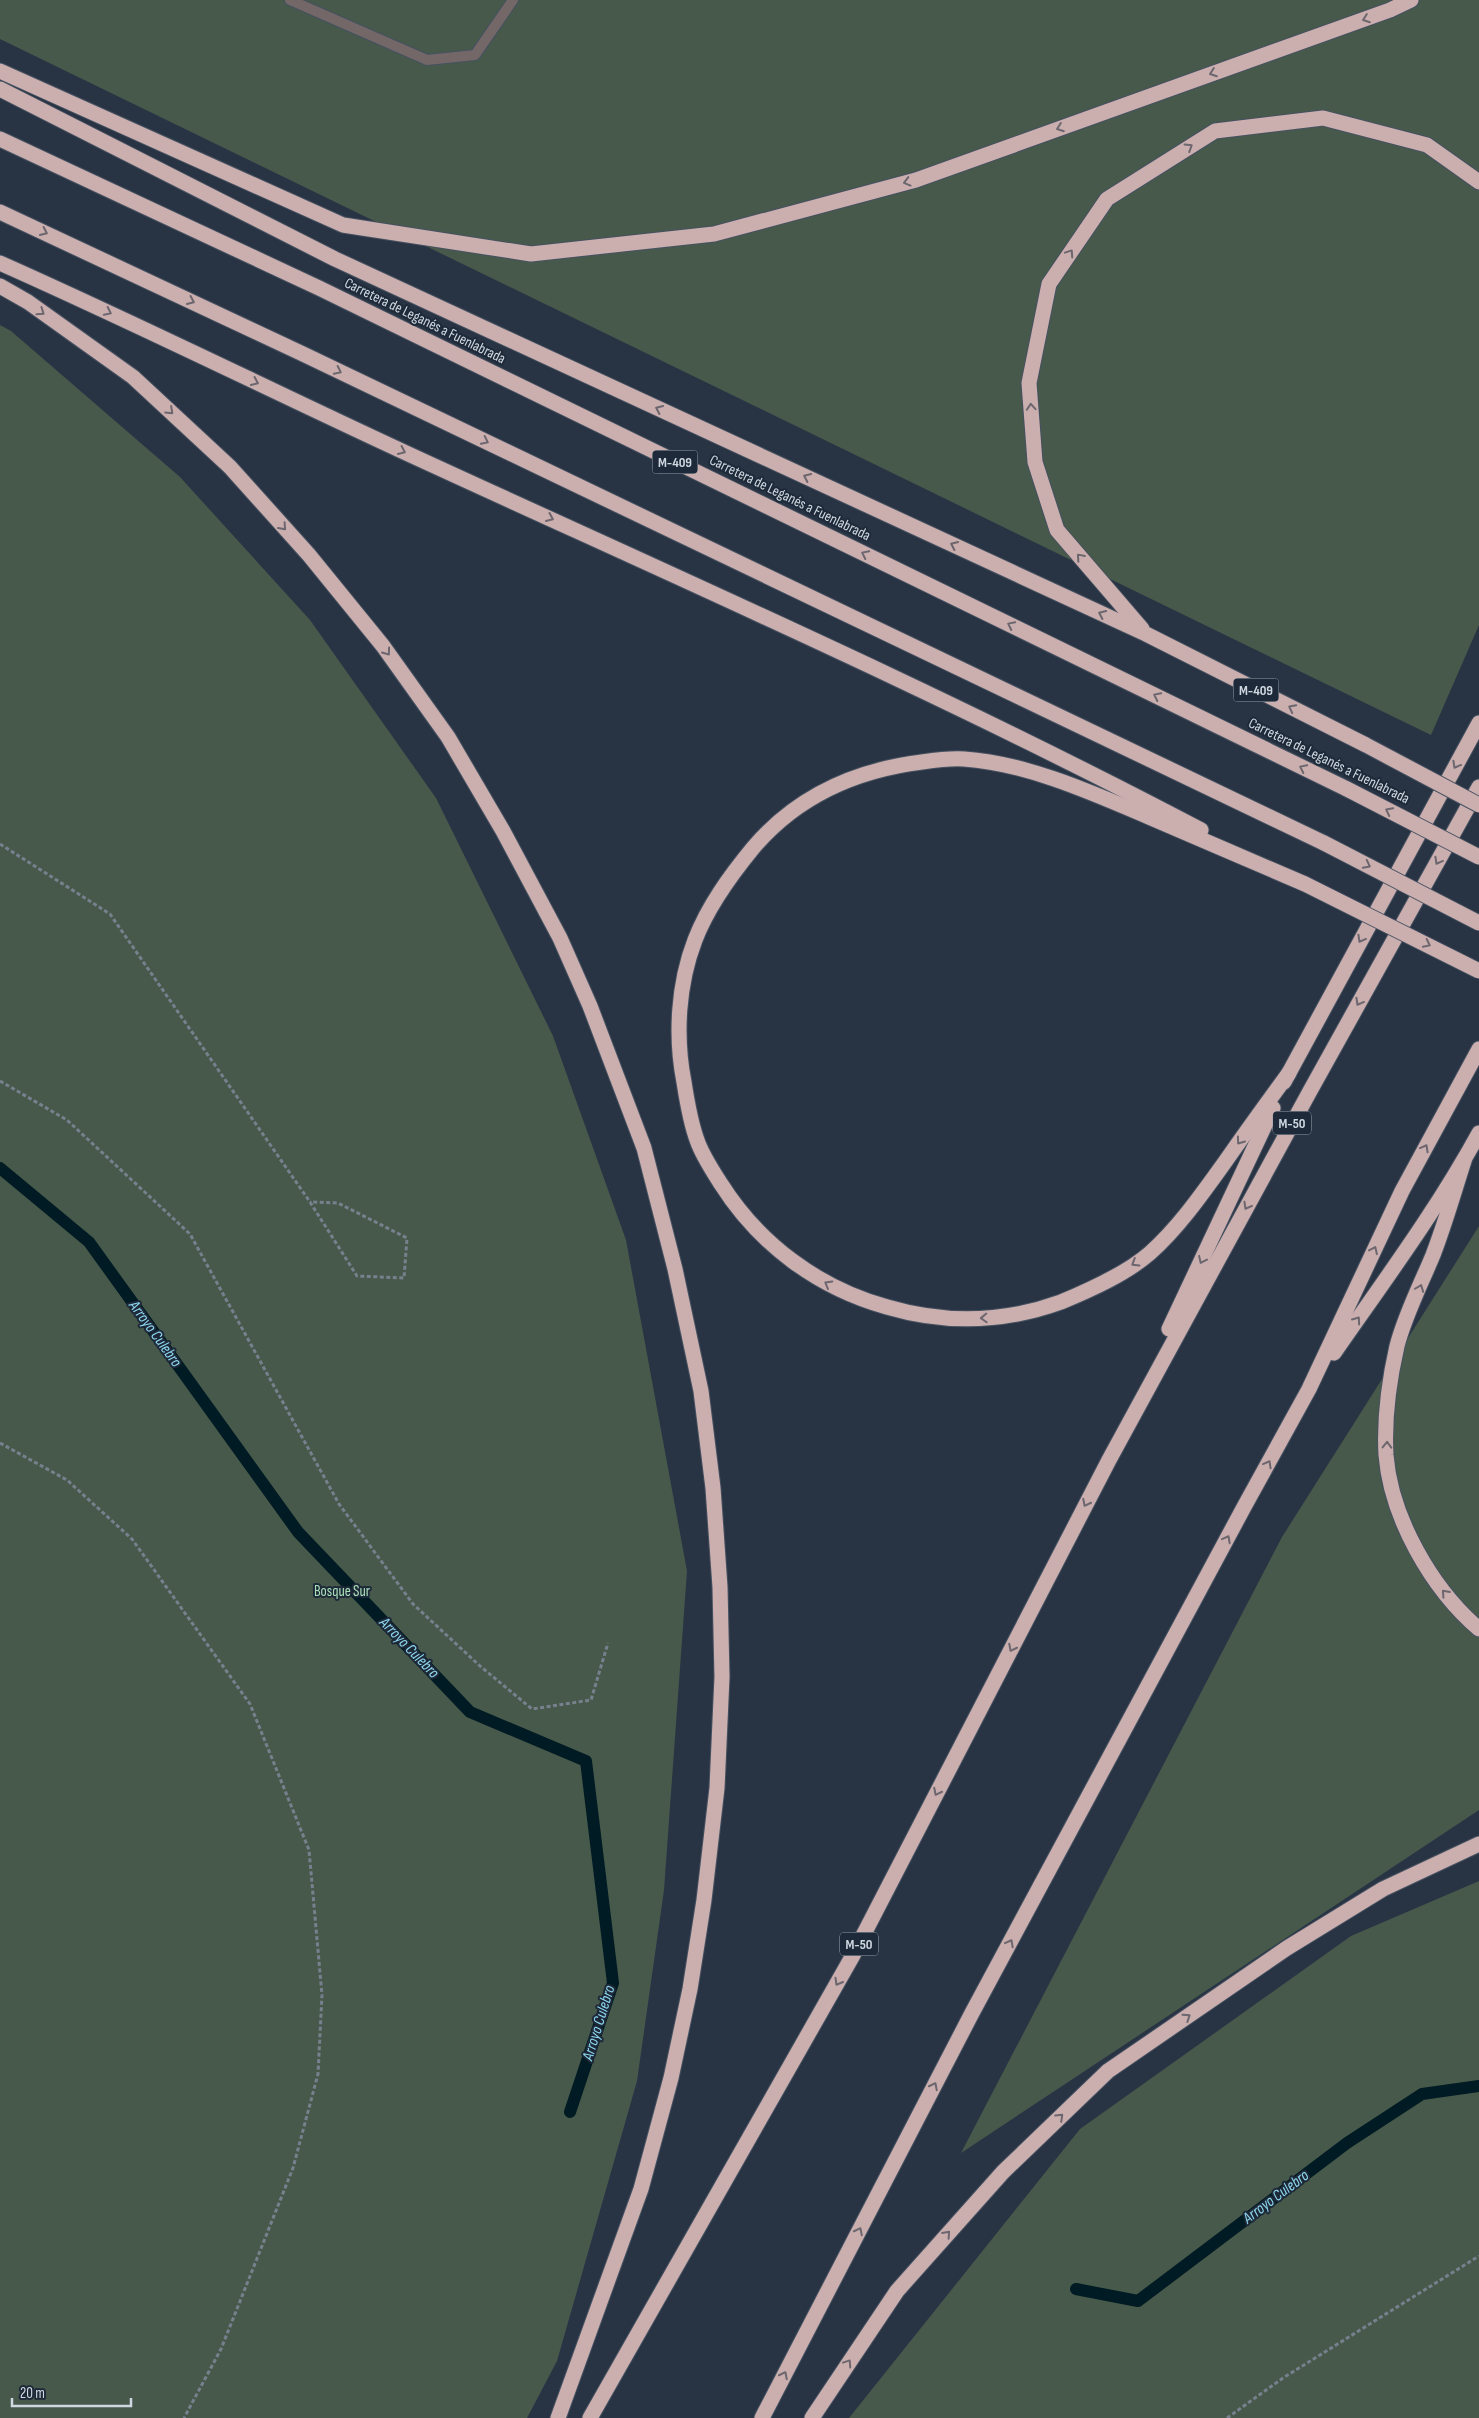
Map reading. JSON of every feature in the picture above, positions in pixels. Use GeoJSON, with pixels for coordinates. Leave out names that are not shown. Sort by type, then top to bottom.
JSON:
{"type":"FeatureCollection","features":[{"type":"Feature","properties":{"kind":"highway"},"geometry":{"type":"LineString","coordinates":[[0,71],[343,225],[531,254],[714,234],[916,180],[1381,13],[1411,0]]}},
{"type":"Feature","properties":{"kind":"highway","name":"M-409"},"geometry":{"type":"LineString","coordinates":[[0,88],[335,259],[1146,634],[1479,805]]}},
{"type":"Feature","properties":{"kind":"highway"},"geometry":{"type":"LineString","coordinates":[[1146,634],[1056,530],[1035,462],[1029,383],[1048,284],[1107,199],[1215,131],[1323,118],[1427,145],[1479,182]]}},
{"type":"Feature","properties":{"kind":"highway","name":"Carretera de Leganés a Fuenlabrada"},"geometry":{"type":"LineString","coordinates":[[0,139],[319,288],[1347,789],[1479,857]]}},
{"type":"Feature","properties":{"kind":"highway"},"geometry":{"type":"LineString","coordinates":[[0,212],[303,354],[1324,843],[1479,923]]}},
{"type":"Feature","properties":{"kind":"highway"},"geometry":{"type":"LineString","coordinates":[[0,263],[679,576],[934,697],[1120,787],[1305,884],[1479,971]]}},
{"type":"Feature","properties":{"kind":"highway"},"geometry":{"type":"LineString","coordinates":[[0,286],[28,302],[133,377],[223,461],[309,555],[383,646],[448,737],[503,831],[551,922],[590,1006],[644,1148],[675,1269],[700,1391],[713,1488],[720,1587],[722,1677],[717,1788],[690,1989],[671,2078],[641,2189],[558,2418]]}},
{"type":"Feature","properties":{"kind":"highway"},"geometry":{"type":"LineString","coordinates":[[1109,1460],[1289,1073],[1479,723]]}},
{"type":"Feature","properties":{"kind":"highway"},"geometry":{"type":"LineString","coordinates":[[1289,1073],[1203,1193],[1175,1228],[1147,1256],[1096,1286],[1038,1310],[997,1318],[954,1319],[919,1316],[846,1294],[813,1275],[782,1254],[732,1202],[697,1142],[680,1063],[678,1019],[694,943],[712,903],[735,870],[761,839],[781,820],[816,795],[885,767],[936,760],[964,759],[1020,769],[1084,789],[1305,884]]}},
{"type":"Feature","properties":{"kind":"highway","name":"M-50"},"geometry":{"type":"LineString","coordinates":[[590,2418],[852,1958],[1109,1460],[1315,1082],[1479,787]]}},
{"type":"Feature","properties":{"kind":"highway"},"geometry":{"type":"LineString","coordinates":[[762,2418],[972,2013],[1244,1507],[1310,1389],[1402,1191],[1479,1049]]}},
{"type":"Feature","properties":{"kind":"highway"},"geometry":{"type":"LineString","coordinates":[[1310,1389],[1464,1161],[1479,1133]]}},
{"type":"Feature","properties":{"kind":"highway"},"geometry":{"type":"LineString","coordinates":[[1464,1161],[1438,1242],[1398,1345],[1387,1404],[1386,1456],[1395,1498],[1424,1563],[1441,1589],[1479,1629]]}},
{"type":"Feature","properties":{"kind":"highway"},"geometry":{"type":"LineString","coordinates":[[812,2418],[896,2290],[1003,2172],[1108,2071],[1287,1948],[1383,1889],[1479,1844]]}},
{"type":"Feature","properties":{"kind":"lane"},"geometry":{"type":"LineString","coordinates":[[290,0],[427,60],[476,55],[513,0]]}},
{"type":"Feature","properties":{"kind":"path"},"geometry":{"type":"LineString","coordinates":[[0,844],[110,914],[310,1202],[358,1276],[404,1278],[407,1238],[338,1202],[310,1202]]}},
{"type":"Feature","properties":{"kind":"path"},"geometry":{"type":"LineString","coordinates":[[0,1081],[67,1120],[190,1234],[339,1504],[413,1604],[480,1666],[532,1709],[591,1700],[608,1643]]}},
{"type":"Feature","properties":{"kind":"path"},"geometry":{"type":"LineString","coordinates":[[0,1443],[67,1480],[132,1538],[250,1704],[309,1850],[322,1995],[318,2074],[293,2168],[222,2350],[184,2418]]}},
{"type":"Feature","properties":{"kind":"path"},"geometry":{"type":"LineString","coordinates":[[1227,2418],[1283,2378],[1479,2256]]}},
{"type":"Feature","properties":{"kind":"green space"},"geometry":{"type":"Polygon","coordinates":[[[0,0],[1479,0],[1479,625],[1431,735],[0,39],[0,0]]]}},
{"type":"Feature","properties":{"kind":"green space","name":"Bosque Sur"},"geometry":{"type":"Polygon","coordinates":[[[0,325],[11,331],[180,477],[310,620],[436,798],[553,1036],[626,1240],[687,1571],[664,1890],[637,2081],[557,2361],[527,2418],[0,2418],[0,325]]]}},
{"type":"Feature","properties":{"kind":"green space"},"geometry":{"type":"Polygon","coordinates":[[[1479,1226],[1479,1810],[961,2153],[1282,1537],[1479,1226]]]}},
{"type":"Feature","properties":{"kind":"green space"},"geometry":{"type":"Polygon","coordinates":[[[1479,1881],[1479,2418],[849,2418],[1080,2129],[1351,1936],[1479,1881]]]}},
{"type":"Feature","properties":{"kind":"waterway","name":"Arroyo Culebro"},"geometry":{"type":"LineString","coordinates":[[0,1168],[89,1242],[298,1532],[470,1712],[586,1761],[613,1983],[570,2112]]}},
{"type":"Feature","properties":{"kind":"waterway","name":"Arroyo Culebro"},"geometry":{"type":"LineString","coordinates":[[1076,2289],[1138,2301],[1347,2143],[1422,2094],[1479,2086]]}}]}
